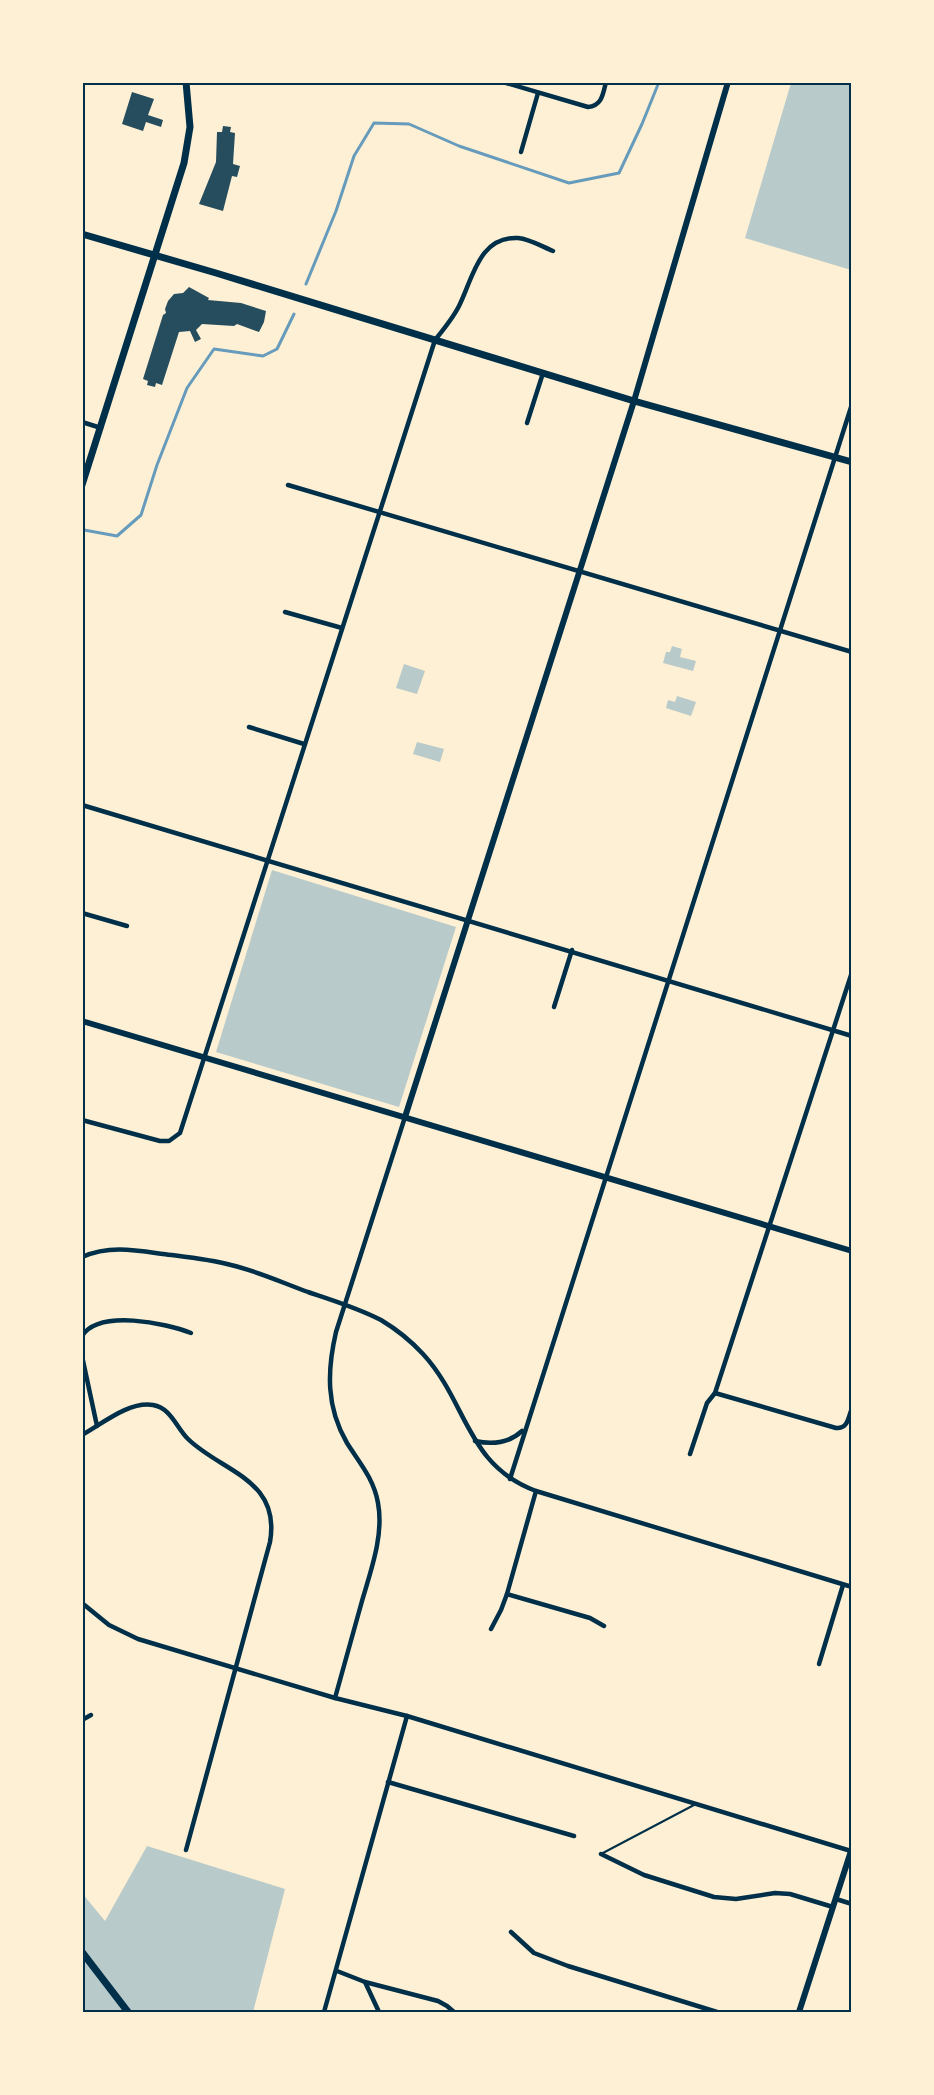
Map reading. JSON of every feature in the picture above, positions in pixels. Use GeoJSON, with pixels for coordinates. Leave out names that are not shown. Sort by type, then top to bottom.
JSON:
{"type":"FeatureCollection","features":[{"type":"Feature","properties":{"kind":"main road"},"geometry":{"type":"LineString","coordinates":[[82,485],[184,163],[190,127],[186,82]]}},
{"type":"Feature","properties":{"kind":"main road"},"geometry":{"type":"LineString","coordinates":[[82,234],[634,402],[852,462]]}},
{"type":"Feature","properties":{"kind":"main road"},"geometry":{"type":"LineString","coordinates":[[82,1952],[128,2013]]}},
{"type":"Feature","properties":{"kind":"street"},"geometry":{"type":"LineString","coordinates":[[503,82],[592,107],[600,101],[606,82]]}},
{"type":"Feature","properties":{"kind":"street"},"geometry":{"type":"LineString","coordinates":[[335,1698],[376,1548],[380,1522],[374,1488],[340,1430],[329,1382],[330,1359],[345,1305],[634,402],[728,82]]}},
{"type":"Feature","properties":{"kind":"street"},"geometry":{"type":"LineString","coordinates":[[521,153],[538,93]]}},
{"type":"Feature","properties":{"kind":"street"},"geometry":{"type":"LineString","coordinates":[[82,1120],[160,1141],[175,1138],[182,1128],[435,340],[458,308],[480,258],[489,247],[507,239],[518,238],[553,251]]}},
{"type":"Feature","properties":{"kind":"street"},"geometry":{"type":"LineString","coordinates":[[527,423],[543,373]]}},
{"type":"Feature","properties":{"kind":"street"},"geometry":{"type":"LineString","coordinates":[[510,1479],[524,1429],[852,404]]}},
{"type":"Feature","properties":{"kind":"street"},"geometry":{"type":"LineString","coordinates":[[82,422],[101,428]]}},
{"type":"Feature","properties":{"kind":"street"},"geometry":{"type":"LineString","coordinates":[[288,484],[852,652]]}},
{"type":"Feature","properties":{"kind":"street"},"geometry":{"type":"LineString","coordinates":[[285,612],[342,628]]}},
{"type":"Feature","properties":{"kind":"street"},"geometry":{"type":"LineString","coordinates":[[249,727],[304,744]]}},
{"type":"Feature","properties":{"kind":"street"},"geometry":{"type":"LineString","coordinates":[[82,805],[572,950],[852,1036]]}},
{"type":"Feature","properties":{"kind":"street"},"geometry":{"type":"LineString","coordinates":[[82,913],[127,926]]}},
{"type":"Feature","properties":{"kind":"street"},"geometry":{"type":"LineString","coordinates":[[554,1007],[572,950]]}},
{"type":"Feature","properties":{"kind":"street"},"geometry":{"type":"LineString","coordinates":[[690,1454],[707,1403],[715,1393],[852,972]]}},
{"type":"Feature","properties":{"kind":"street"},"geometry":{"type":"LineString","coordinates":[[82,1021],[852,1251]]}},
{"type":"Feature","properties":{"kind":"street"},"geometry":{"type":"LineString","coordinates":[[82,1257],[117,1248],[233,1265],[381,1320],[423,1353],[445,1381],[475,1441],[493,1465],[510,1479],[536,1491],[852,1587]]}},
{"type":"Feature","properties":{"kind":"street"},"geometry":{"type":"LineString","coordinates":[[82,1336],[92,1327],[123,1321],[159,1323],[191,1333]]}},
{"type":"Feature","properties":{"kind":"street"},"geometry":{"type":"LineString","coordinates":[[82,1356],[98,1426]]}},
{"type":"Feature","properties":{"kind":"street"},"geometry":{"type":"LineString","coordinates":[[715,1393],[836,1428],[843,1428],[852,1408]]}},
{"type":"Feature","properties":{"kind":"street"},"geometry":{"type":"LineString","coordinates":[[82,1435],[132,1407],[156,1406],[169,1414],[199,1448],[251,1481],[263,1498],[269,1512],[271,1533],[186,1850]]}},
{"type":"Feature","properties":{"kind":"street"},"geometry":{"type":"LineString","coordinates":[[475,1441],[499,1443],[509,1440],[524,1429]]}},
{"type":"Feature","properties":{"kind":"street"},"geometry":{"type":"LineString","coordinates":[[491,1629],[507,1594],[536,1491]]}},
{"type":"Feature","properties":{"kind":"street"},"geometry":{"type":"LineString","coordinates":[[819,1664],[843,1585]]}},
{"type":"Feature","properties":{"kind":"street"},"geometry":{"type":"LineString","coordinates":[[507,1594],[590,1618],[604,1626]]}},
{"type":"Feature","properties":{"kind":"street"},"geometry":{"type":"LineString","coordinates":[[82,1603],[109,1625],[128,1635],[236,1669],[407,1716],[694,1804],[851,1849],[799,2013]]}},
{"type":"Feature","properties":{"kind":"street"},"geometry":{"type":"LineString","coordinates":[[82,1720],[91,1715]]}},
{"type":"Feature","properties":{"kind":"street"},"geometry":{"type":"LineString","coordinates":[[324,2013],[407,1716]]}},
{"type":"Feature","properties":{"kind":"street"},"geometry":{"type":"LineString","coordinates":[[388,1782],[574,1836]]}},
{"type":"Feature","properties":{"kind":"street"},"geometry":{"type":"LineString","coordinates":[[601,1854],[644,1875],[714,1897],[736,1899],[775,1893],[790,1894],[833,1907]]}},
{"type":"Feature","properties":{"kind":"street"},"geometry":{"type":"LineString","coordinates":[[836,1899],[852,1904]]}},
{"type":"Feature","properties":{"kind":"street"},"geometry":{"type":"LineString","coordinates":[[511,1932],[534,1953],[717,2013]]}},
{"type":"Feature","properties":{"kind":"street"},"geometry":{"type":"LineString","coordinates":[[337,1971],[365,1982],[438,2001],[454,2013]]}},
{"type":"Feature","properties":{"kind":"street"},"geometry":{"type":"LineString","coordinates":[[365,1982],[379,2013]]}},
{"type":"Feature","properties":{"kind":"lane"},"geometry":{"type":"LineString","coordinates":[[601,1854],[694,1804]]}},
{"type":"Feature","properties":{"kind":"shaded area"},"geometry":{"type":"Polygon","coordinates":[[[791,83],[851,83],[851,270],[745,238],[791,83]]]}},
{"type":"Feature","properties":{"kind":"shaded area"},"geometry":{"type":"Polygon","coordinates":[[[672,646],[682,649],[680,657],[696,661],[693,671],[663,663],[666,652],[670,652],[672,646]]]}},
{"type":"Feature","properties":{"kind":"shaded area"},"geometry":{"type":"Polygon","coordinates":[[[404,664],[425,671],[417,694],[396,688],[404,664]]]}},
{"type":"Feature","properties":{"kind":"shaded area"},"geometry":{"type":"Polygon","coordinates":[[[677,696],[696,702],[691,716],[666,708],[668,700],[675,702],[677,696]]]}},
{"type":"Feature","properties":{"kind":"shaded area"},"geometry":{"type":"Polygon","coordinates":[[[417,742],[444,749],[440,762],[413,754],[417,742]]]}},
{"type":"Feature","properties":{"kind":"shaded area"},"geometry":{"type":"Polygon","coordinates":[[[272,870],[456,927],[399,1107],[216,1052],[272,870]]]}},
{"type":"Feature","properties":{"kind":"shaded area"},"geometry":{"type":"Polygon","coordinates":[[[147,1846],[285,1889],[253,2012],[83,2012],[82,1893],[105,1921],[147,1846]]]}},
{"type":"Feature","properties":{"kind":"building"},"geometry":{"type":"Polygon","coordinates":[[[132,92],[154,99],[148,115],[163,120],[161,127],[146,122],[143,131],[122,124],[132,92]]]}},
{"type":"Feature","properties":{"kind":"building"},"geometry":{"type":"Polygon","coordinates":[[[223,126],[231,127],[230,132],[235,133],[233,164],[240,166],[237,177],[232,176],[223,211],[199,204],[216,162],[217,132],[222,132],[223,126]]]}},
{"type":"Feature","properties":{"kind":"building"},"geometry":{"type":"Polygon","coordinates":[[[189,287],[209,298],[208,300],[241,303],[266,311],[264,322],[259,332],[237,324],[234,326],[202,324],[196,330],[201,339],[195,342],[190,331],[179,332],[162,385],[156,383],[155,387],[147,385],[148,381],[143,379],[168,301],[174,294],[183,293],[189,287]]]}},
{"type":"Feature","properties":{"kind":"waterway"},"geometry":{"type":"LineString","coordinates":[[306,284],[336,211],[354,156],[374,123],[409,124],[459,146],[569,183],[619,173],[659,82]]}},
{"type":"Feature","properties":{"kind":"waterway"},"geometry":{"type":"LineString","coordinates":[[84,530],[117,536],[141,515],[157,465],[187,388],[214,349],[263,356],[277,349],[294,314]]}}]}
